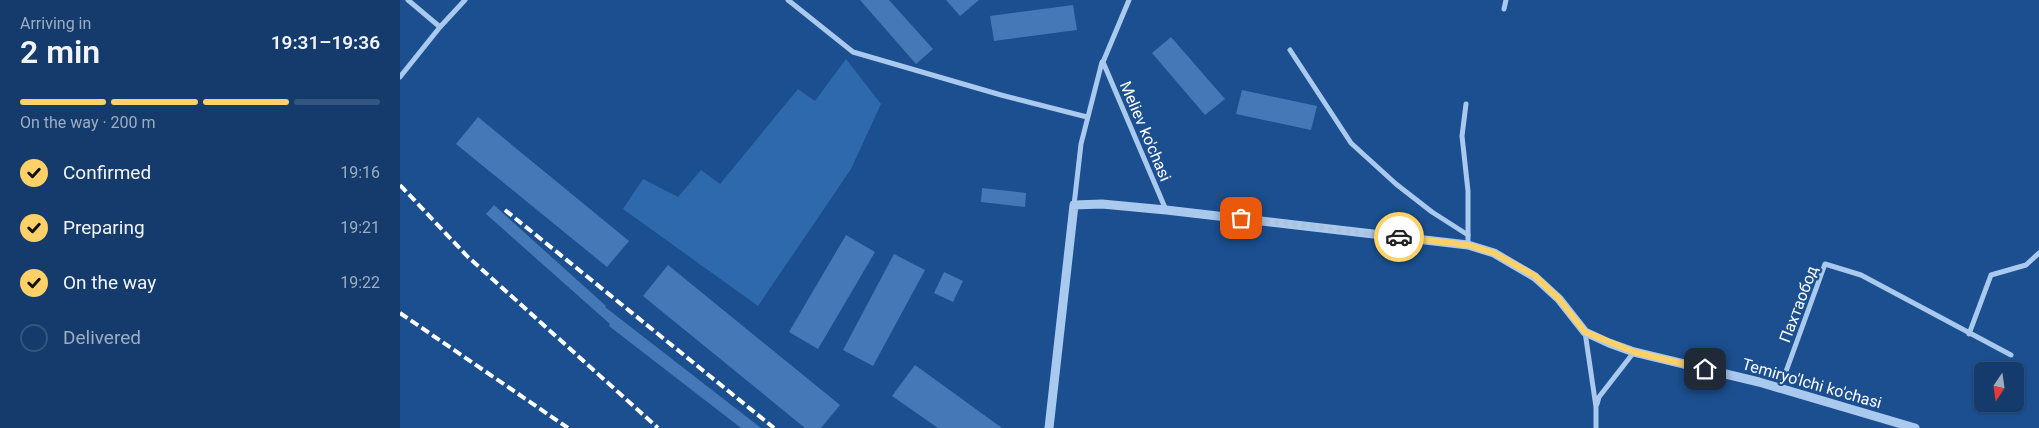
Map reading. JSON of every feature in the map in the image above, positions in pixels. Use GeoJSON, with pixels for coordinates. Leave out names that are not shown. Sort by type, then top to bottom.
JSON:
{"type":"FeatureCollection","features":[{"type":"Feature","properties":{"kind":"street"},"geometry":{"type":"LineString","coordinates":[[408,0],[440,27]]}},
{"type":"Feature","properties":{"kind":"street"},"geometry":{"type":"LineString","coordinates":[[400,77],[440,27],[465,0]]}},
{"type":"Feature","properties":{"kind":"street"},"geometry":{"type":"LineString","coordinates":[[788,0],[853,52],[1000,95],[1086,117]]}},
{"type":"Feature","properties":{"kind":"street","name":"Meliev ko'chasi"},"geometry":{"type":"LineString","coordinates":[[1074,205],[1086,117],[1103,62],[1129,0]]}},
{"type":"Feature","properties":{"kind":"street"},"geometry":{"type":"LineString","coordinates":[[1504,8],[1506,0]]}},
{"type":"Feature","properties":{"kind":"street"},"geometry":{"type":"LineString","coordinates":[[1290,50],[1351,143],[1396,184],[1432,212],[1468,235]]}},
{"type":"Feature","properties":{"kind":"street","name":"Meliev ko'chasi"},"geometry":{"type":"LineString","coordinates":[[1103,62],[1166,210]]}},
{"type":"Feature","properties":{"kind":"street"},"geometry":{"type":"LineString","coordinates":[[1466,104],[1462,136],[1468,191],[1468,245]]}},
{"type":"Feature","properties":{"kind":"street"},"geometry":{"type":"LineString","coordinates":[[1049,428],[1074,205],[1102,204],[1468,245],[1494,253],[1535,276],[1559,299],[1585,332],[1596,407],[1596,428]]}},
{"type":"Feature","properties":{"kind":"street"},"geometry":{"type":"LineString","coordinates":[[1969,334],[1992,275],[2026,265],[2039,252]]}},
{"type":"Feature","properties":{"kind":"street","name":"Пахтаобод"},"geometry":{"type":"LineString","coordinates":[[1780,388],[1825,264],[1861,275],[2012,356]]}},
{"type":"Feature","properties":{"kind":"street","name":"Temiryo'lchi ko'chasi"},"geometry":{"type":"LineString","coordinates":[[1585,332],[1634,352],[1780,388],[1915,428]]}},
{"type":"Feature","properties":{"kind":"street"},"geometry":{"type":"LineString","coordinates":[[1596,407],[1599,397],[1634,352]]}},
{"type":"Feature","properties":{"kind":"shaded area"},"geometry":{"type":"Polygon","coordinates":[[[846,59],[881,104],[851,169],[758,306],[623,209],[643,179],[678,197],[701,170],[720,184],[798,89],[815,101],[846,59]]]}},
{"type":"Feature","properties":{"kind":"building"},"geometry":{"type":"Polygon","coordinates":[[[860,0],[889,0],[933,49],[916,64],[860,0]]]}},
{"type":"Feature","properties":{"kind":"building"},"geometry":{"type":"Polygon","coordinates":[[[946,0],[979,0],[960,16],[946,0]]]}},
{"type":"Feature","properties":{"kind":"building"},"geometry":{"type":"Polygon","coordinates":[[[1073,5],[1077,30],[994,41],[990,16],[1073,5]]]}},
{"type":"Feature","properties":{"kind":"building"},"geometry":{"type":"Polygon","coordinates":[[[1171,37],[1225,99],[1205,115],[1152,53],[1171,37]]]}},
{"type":"Feature","properties":{"kind":"building"},"geometry":{"type":"Polygon","coordinates":[[[1242,90],[1317,106],[1311,130],[1236,114],[1242,90]]]}},
{"type":"Feature","properties":{"kind":"building"},"geometry":{"type":"Polygon","coordinates":[[[478,117],[629,241],[607,267],[456,144],[478,117]]]}},
{"type":"Feature","properties":{"kind":"building"},"geometry":{"type":"Polygon","coordinates":[[[982,188],[1026,193],[1025,207],[981,202],[982,188]]]}},
{"type":"Feature","properties":{"kind":"building"},"geometry":{"type":"Polygon","coordinates":[[[494,205],[605,307],[761,428],[741,428],[609,326],[610,324],[486,214],[494,205]]]}},
{"type":"Feature","properties":{"kind":"building"},"geometry":{"type":"Polygon","coordinates":[[[846,235],[875,252],[818,349],[789,332],[846,235]]]}},
{"type":"Feature","properties":{"kind":"building"},"geometry":{"type":"Polygon","coordinates":[[[894,254],[925,270],[873,366],[843,350],[894,254]]]}},
{"type":"Feature","properties":{"kind":"building"},"geometry":{"type":"Polygon","coordinates":[[[668,265],[840,405],[821,428],[805,428],[643,296],[668,265]]]}},
{"type":"Feature","properties":{"kind":"building"},"geometry":{"type":"Polygon","coordinates":[[[944,272],[963,281],[953,302],[934,293],[944,272]]]}},
{"type":"Feature","properties":{"kind":"building"},"geometry":{"type":"Polygon","coordinates":[[[915,365],[1002,428],[938,428],[892,396],[915,365]]]}},
{"type":"Feature","properties":{"kind":"railway"},"geometry":{"type":"LineString","coordinates":[[400,185],[468,257],[658,428]]}},
{"type":"Feature","properties":{"kind":"railway"},"geometry":{"type":"LineString","coordinates":[[505,210],[774,428]]}},
{"type":"Feature","properties":{"kind":"railway"},"geometry":{"type":"LineString","coordinates":[[400,313],[568,428]]}},
{"type":"Feature","properties":{"kind":"way so far"},"geometry":{"type":"LineString","coordinates":[[1241,218],[1399,237]]}},
{"type":"Feature","properties":{"kind":"route"},"geometry":{"type":"LineString","coordinates":[[1399,237],[1468,245],[1494,253],[1535,276],[1559,299],[1585,332],[1634,352],[1705,369]]}}]}
